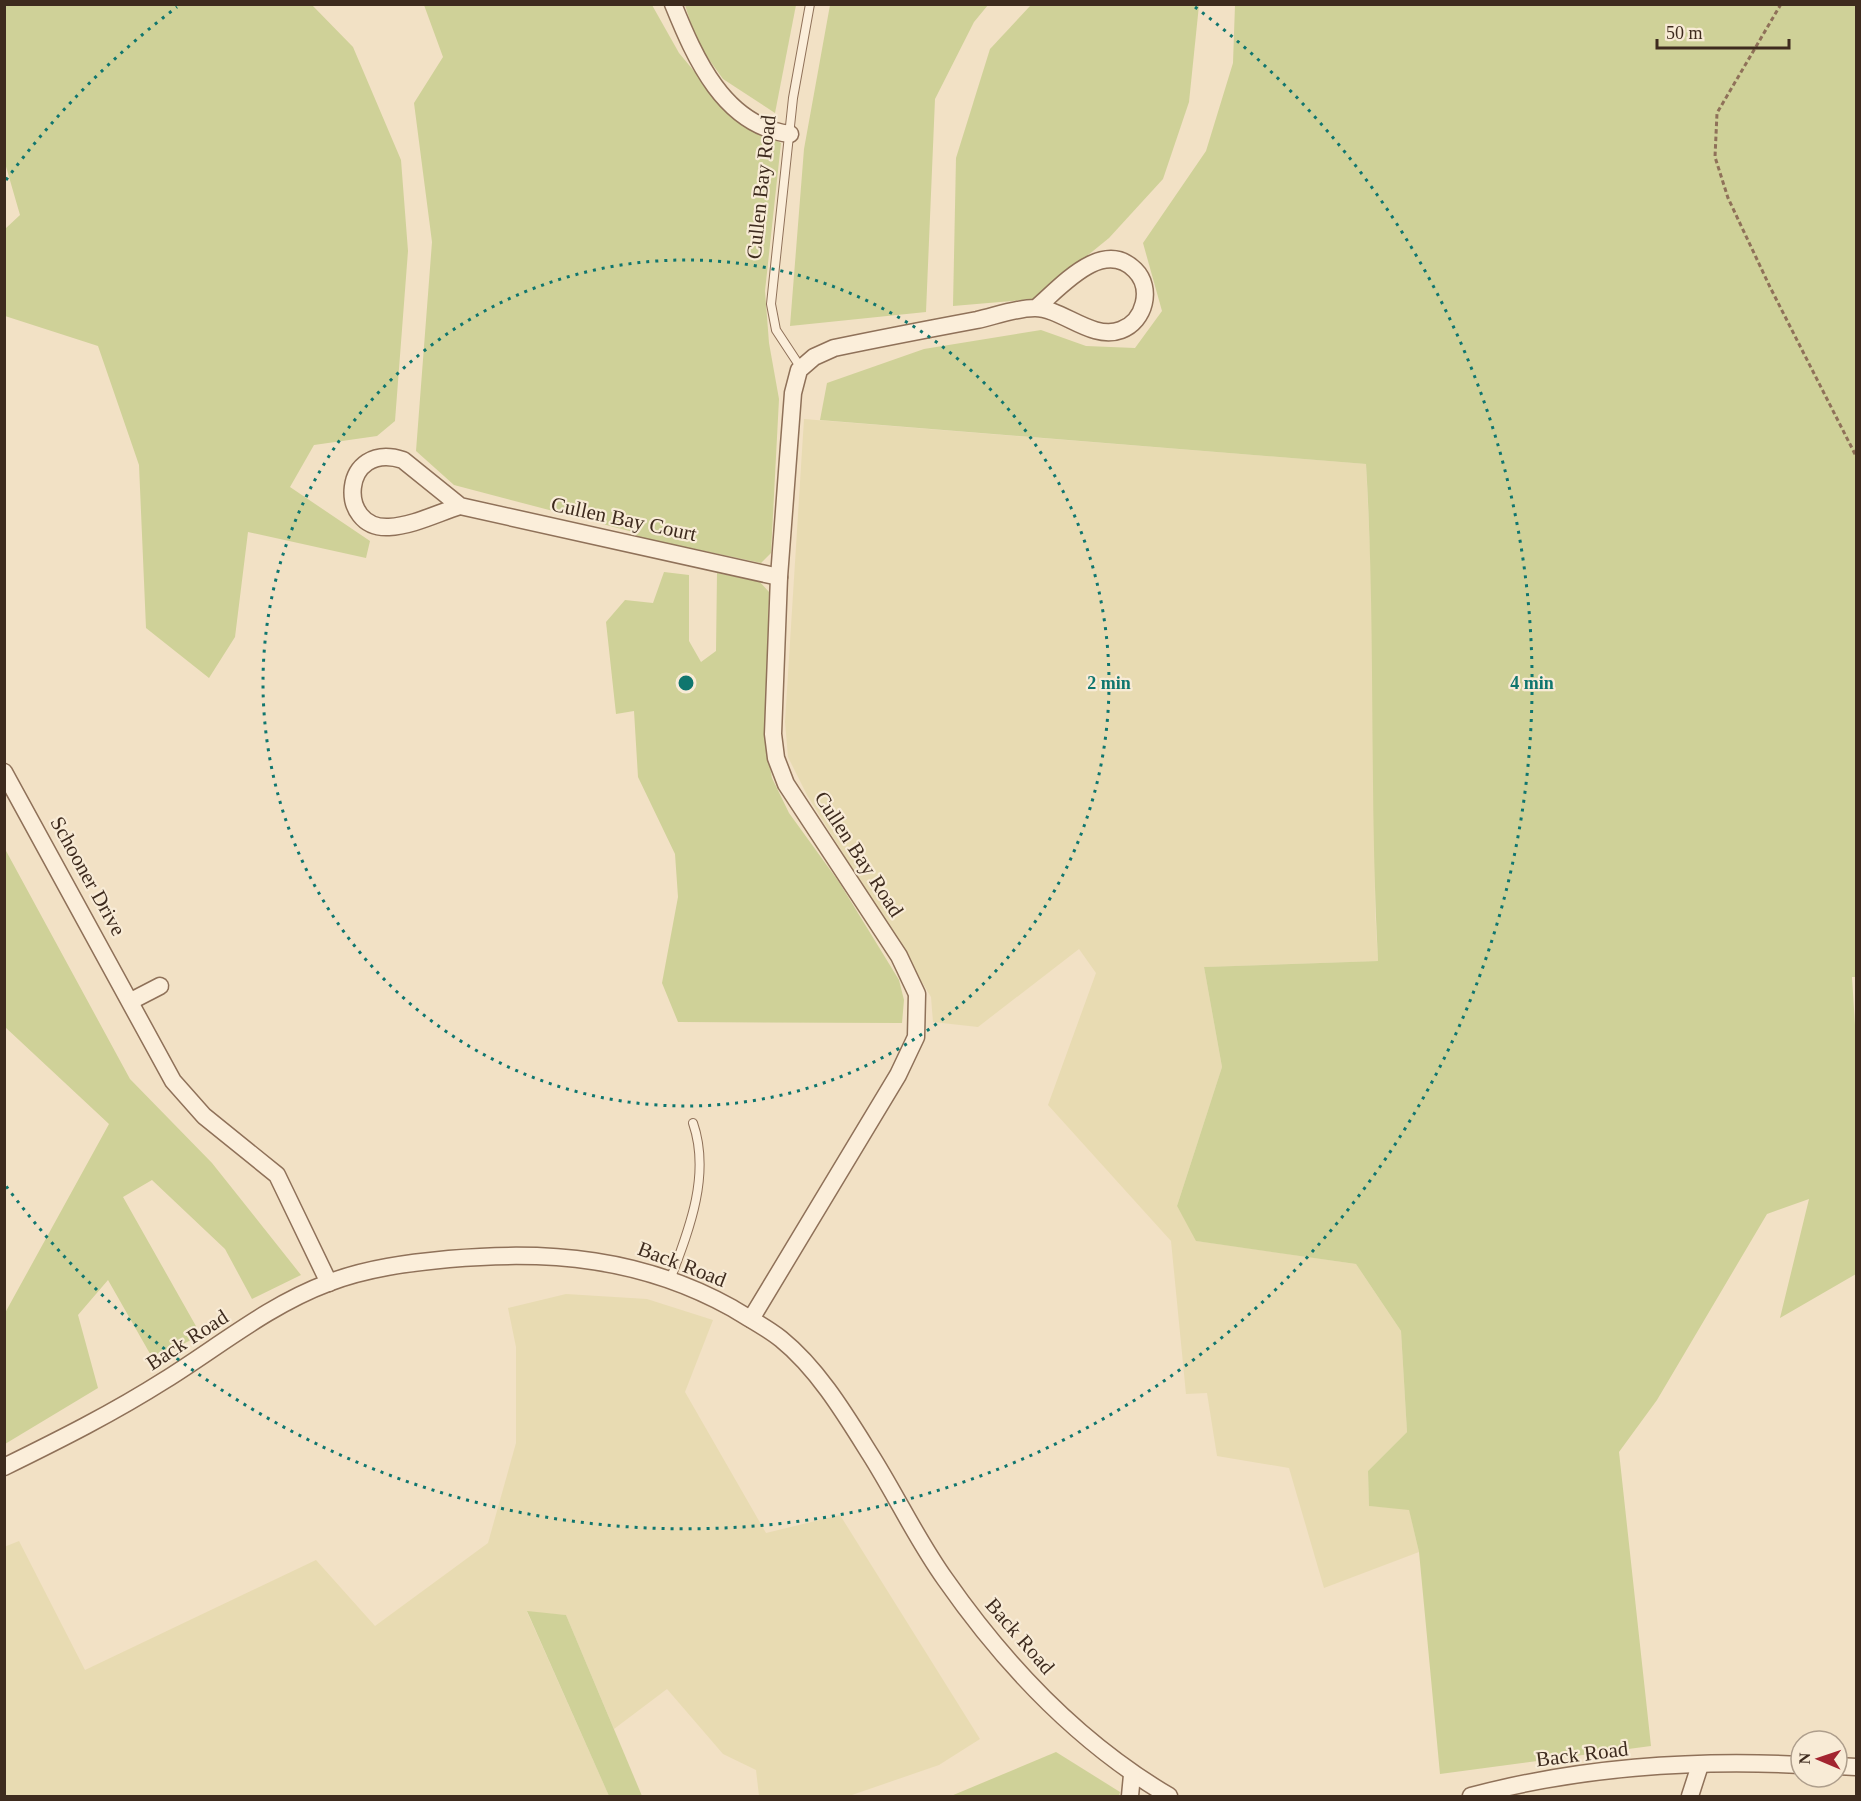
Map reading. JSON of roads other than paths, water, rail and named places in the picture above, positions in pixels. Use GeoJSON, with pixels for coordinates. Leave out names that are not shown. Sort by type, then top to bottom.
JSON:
{"type":"FeatureCollection","features":[{"type":"Feature","properties":{"kind":"street"},"geometry":{"type":"LineString","coordinates":[[673,4],[700,67],[730,103],[754,124],[768,131],[790,134]]}},
{"type":"Feature","properties":{"kind":"street"},"geometry":{"type":"LineString","coordinates":[[801,368],[814,357],[834,348],[1036,308],[1092,262],[1104,259],[1126,263],[1142,280],[1145,292],[1140,315],[1131,324],[1109,332],[1097,330],[1036,308]]}},
{"type":"Feature","properties":{"kind":"street","name":"Cullen Bay Road"},"geometry":{"type":"LineString","coordinates":[[751,1319],[898,1075],[916,1037],[916,994],[899,956],[786,784],[776,758],[773,734],[779,576],[793,393],[801,368]]}},
{"type":"Feature","properties":{"kind":"street","name":"Cullen Bay Court"},"geometry":{"type":"LineString","coordinates":[[460,506],[399,525],[376,526],[358,512],[351,490],[360,468],[380,456],[392,456],[403,460],[460,506],[779,576]]}},
{"type":"Feature","properties":{"kind":"street","name":"Schooner Drive"},"geometry":{"type":"LineString","coordinates":[[4,772],[173,1081],[187,1100],[277,1175],[329,1283]]}},
{"type":"Feature","properties":{"kind":"street"},"geometry":{"type":"LineString","coordinates":[[131,1001],[159,986]]}},
{"type":"Feature","properties":{"kind":"street","name":"Back Road"},"geometry":{"type":"LineString","coordinates":[[4,1467],[134,1400],[273,1310],[329,1283],[364,1272],[410,1262],[492,1255],[538,1255],[619,1264],[670,1280],[712,1298],[751,1319],[781,1339],[810,1368],[840,1407],[944,1578],[1010,1661],[1082,1735],[1132,1775],[1169,1797]]}},
{"type":"Feature","properties":{"kind":"street"},"geometry":{"type":"LineString","coordinates":[[1690,1797],[1700,1765]]}},
{"type":"Feature","properties":{"kind":"street","name":"Back Road"},"geometry":{"type":"LineString","coordinates":[[1471,1797],[1557,1778],[1700,1765],[1789,1765]]}},
{"type":"Feature","properties":{"kind":"street"},"geometry":{"type":"LineString","coordinates":[[1130,1797],[1132,1775]]}},
{"type":"Feature","properties":{"kind":"lane","name":"Cullen Bay Road"},"geometry":{"type":"LineString","coordinates":[[801,368],[776,330],[771,304],[801,45],[810,4]]}},
{"type":"Feature","properties":{"kind":"lane"},"geometry":{"type":"LineString","coordinates":[[670,1280],[686,1238],[700,1174],[699,1140],[693,1123]]}}]}
